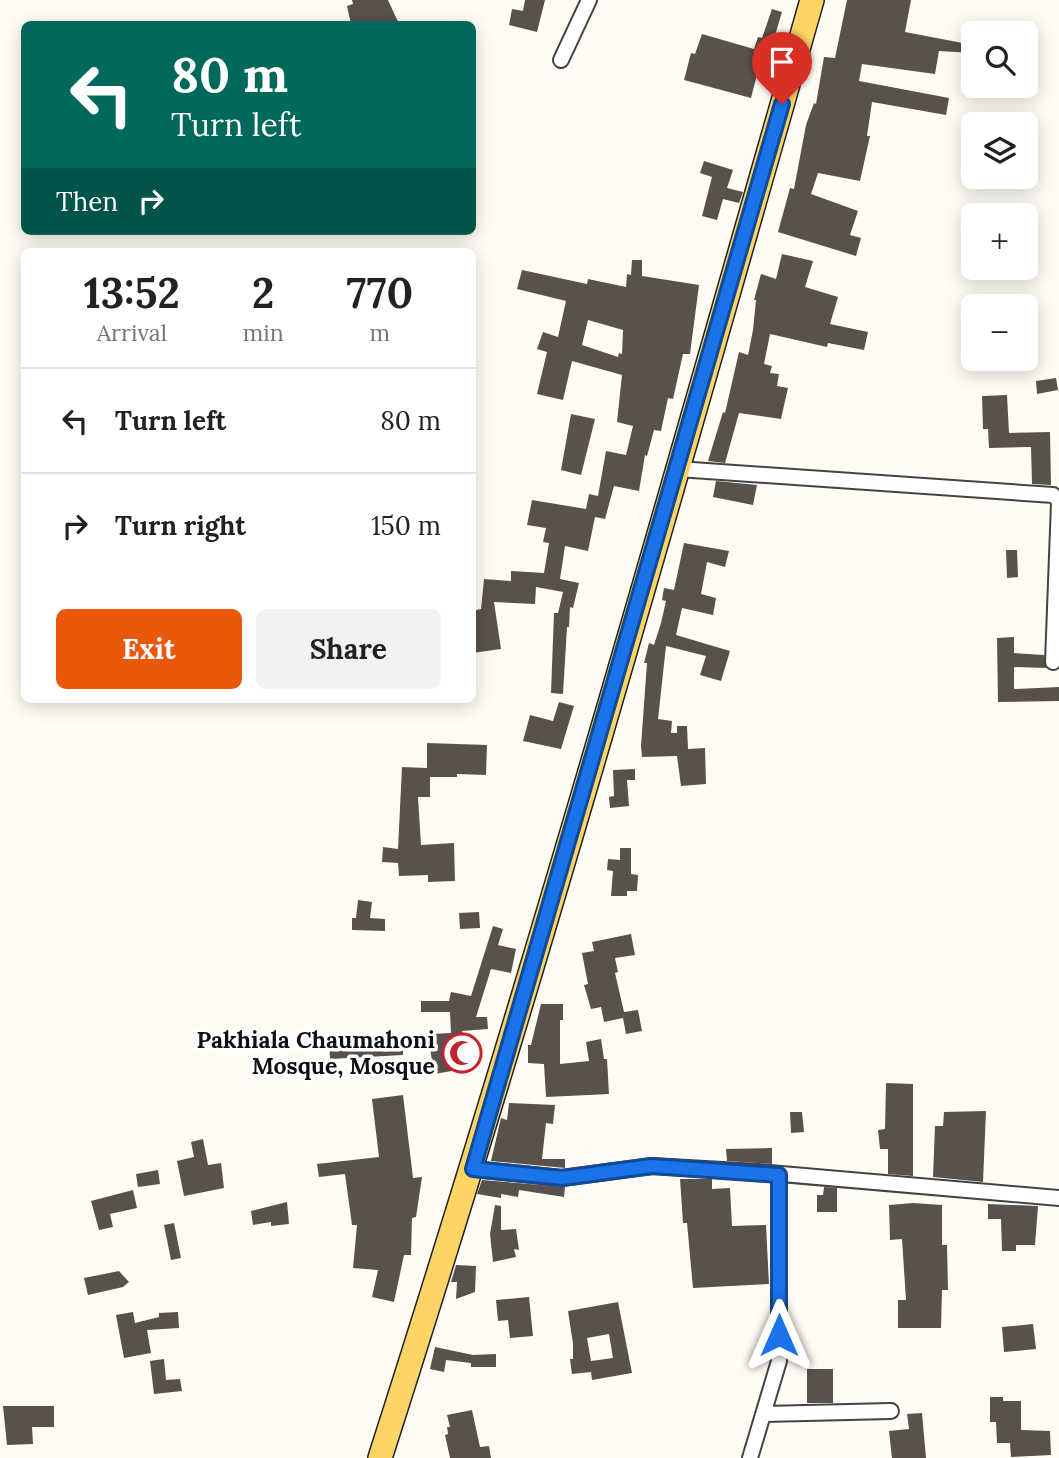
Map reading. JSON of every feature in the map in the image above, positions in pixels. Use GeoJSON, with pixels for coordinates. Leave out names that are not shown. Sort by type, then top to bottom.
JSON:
{"type":"FeatureCollection","features":[{"type":"Feature","properties":{"kind":"main road"},"geometry":{"type":"LineString","coordinates":[[380,1458],[473,1169],[812,0]]}},
{"type":"Feature","properties":{"kind":"street"},"geometry":{"type":"LineString","coordinates":[[561,60],[589,0]]}},
{"type":"Feature","properties":{"kind":"street"},"geometry":{"type":"LineString","coordinates":[[678,469],[1053,495],[1059,501],[1053,662]]}},
{"type":"Feature","properties":{"kind":"street"},"geometry":{"type":"LineString","coordinates":[[473,1169],[562,1178],[652,1166],[1059,1198]]}},
{"type":"Feature","properties":{"kind":"street"},"geometry":{"type":"LineString","coordinates":[[750,1458],[779,1361],[779,1175]]}},
{"type":"Feature","properties":{"kind":"street"},"geometry":{"type":"LineString","coordinates":[[764,1414],[891,1411]]}},
{"type":"Feature","properties":{"kind":"building"},"geometry":{"type":"Polygon","coordinates":[[[352,0],[388,0],[398,21],[350,21],[347,6],[353,4],[352,0]]]}},
{"type":"Feature","properties":{"kind":"building"},"geometry":{"type":"Polygon","coordinates":[[[525,0],[545,0],[537,32],[509,25],[512,9],[523,11],[525,0]]]}},
{"type":"Feature","properties":{"kind":"building"},"geometry":{"type":"Polygon","coordinates":[[[847,0],[911,0],[905,32],[961,43],[961,52],[939,51],[935,74],[862,64],[859,81],[949,98],[946,115],[872,102],[867,136],[870,136],[860,181],[818,173],[811,194],[858,211],[850,235],[861,238],[856,256],[778,232],[790,188],[794,189],[806,125],[814,103],[816,104],[824,57],[835,58],[847,0]]]}},
{"type":"Feature","properties":{"kind":"building"},"geometry":{"type":"Polygon","coordinates":[[[772,9],[782,12],[765,69],[759,67],[751,98],[684,80],[691,53],[695,54],[702,34],[754,49],[758,37],[762,38],[772,9]]]}},
{"type":"Feature","properties":{"kind":"building"},"geometry":{"type":"Polygon","coordinates":[[[704,161],[733,170],[727,188],[743,192],[739,203],[723,199],[717,220],[702,216],[712,177],[700,173],[704,161]]]}},
{"type":"Feature","properties":{"kind":"building"},"geometry":{"type":"Polygon","coordinates":[[[782,254],[813,261],[805,287],[838,297],[830,324],[868,332],[864,350],[828,343],[827,347],[770,334],[764,364],[772,366],[770,373],[779,374],[777,386],[788,388],[781,419],[739,413],[725,463],[708,461],[723,412],[725,413],[739,352],[748,355],[753,330],[754,300],[761,274],[776,279],[782,254]]]}},
{"type":"Feature","properties":{"kind":"building"},"geometry":{"type":"Polygon","coordinates":[[[632,260],[642,260],[642,276],[699,285],[690,354],[683,354],[673,399],[668,398],[661,431],[654,430],[647,456],[645,455],[639,491],[614,486],[605,519],[595,517],[588,551],[565,546],[560,579],[579,583],[573,608],[570,607],[567,627],[563,694],[551,693],[554,613],[558,613],[563,592],[536,587],[535,604],[494,602],[501,649],[476,652],[476,610],[481,609],[484,579],[511,581],[511,571],[544,573],[549,543],[543,542],[546,528],[527,525],[532,500],[586,509],[589,494],[598,496],[606,451],[626,455],[633,426],[617,422],[622,375],[572,361],[563,400],[537,394],[547,352],[537,349],[543,332],[558,337],[566,301],[517,289],[522,270],[587,284],[588,279],[626,287],[627,274],[631,275],[632,260]],[[588,320],[582,345],[618,357],[619,353],[622,354],[623,330],[588,320]]]}},
{"type":"Feature","properties":{"kind":"building"},"geometry":{"type":"Polygon","coordinates":[[[1056,378],[1058,390],[1037,394],[1036,381],[1056,378]]]}},
{"type":"Feature","properties":{"kind":"building"},"geometry":{"type":"Polygon","coordinates":[[[1007,395],[1009,433],[1050,432],[1051,485],[1032,484],[1031,447],[989,448],[988,429],[983,429],[982,396],[1007,395]]]}},
{"type":"Feature","properties":{"kind":"building"},"geometry":{"type":"Polygon","coordinates":[[[571,414],[595,419],[581,475],[561,470],[571,414]]]}},
{"type":"Feature","properties":{"kind":"building"},"geometry":{"type":"Polygon","coordinates":[[[716,481],[757,485],[753,505],[713,497],[716,481]]]}},
{"type":"Feature","properties":{"kind":"building"},"geometry":{"type":"Polygon","coordinates":[[[684,543],[729,551],[725,567],[707,562],[701,594],[716,598],[713,615],[682,608],[676,635],[730,651],[721,681],[700,675],[706,656],[666,646],[658,719],[672,721],[671,733],[677,733],[677,726],[687,726],[688,749],[705,748],[706,784],[681,786],[677,756],[642,757],[641,746],[647,663],[644,663],[649,643],[654,645],[661,623],[666,601],[662,600],[664,588],[674,590],[684,543]]]}},
{"type":"Feature","properties":{"kind":"building"},"geometry":{"type":"Polygon","coordinates":[[[1006,550],[1017,550],[1018,577],[1007,578],[1006,550]]]}},
{"type":"Feature","properties":{"kind":"building"},"geometry":{"type":"Polygon","coordinates":[[[1014,637],[1014,653],[1044,655],[1046,668],[1014,667],[1014,689],[1059,687],[1059,701],[998,702],[997,638],[1014,637]]]}},
{"type":"Feature","properties":{"kind":"building"},"geometry":{"type":"Polygon","coordinates":[[[559,702],[574,706],[561,749],[523,741],[530,715],[553,721],[559,702]]]}},
{"type":"Feature","properties":{"kind":"building"},"geometry":{"type":"Polygon","coordinates":[[[427,743],[487,745],[486,775],[430,777],[430,797],[418,797],[421,845],[454,843],[455,881],[428,882],[428,875],[399,876],[398,863],[382,862],[383,847],[398,849],[402,767],[427,768],[427,743]]]}},
{"type":"Feature","properties":{"kind":"building"},"geometry":{"type":"Polygon","coordinates":[[[635,769],[635,780],[627,780],[629,806],[610,808],[609,797],[614,796],[613,770],[635,769]]]}},
{"type":"Feature","properties":{"kind":"building"},"geometry":{"type":"Polygon","coordinates":[[[620,848],[631,848],[631,874],[638,875],[637,891],[627,891],[627,896],[611,896],[613,871],[607,870],[608,859],[620,860],[620,848]]]}},
{"type":"Feature","properties":{"kind":"building"},"geometry":{"type":"Polygon","coordinates":[[[358,900],[372,902],[370,918],[385,919],[385,931],[352,930],[352,918],[356,918],[358,900]]]}},
{"type":"Feature","properties":{"kind":"building"},"geometry":{"type":"Polygon","coordinates":[[[479,912],[480,928],[460,929],[459,913],[479,912]]]}},
{"type":"Feature","properties":{"kind":"building"},"geometry":{"type":"Polygon","coordinates":[[[493,926],[503,929],[498,945],[516,949],[511,973],[491,969],[476,1017],[487,1017],[488,1029],[462,1031],[463,1043],[454,1044],[458,1070],[434,1074],[430,1048],[403,1049],[403,1055],[330,1059],[329,1039],[451,1033],[450,1012],[421,1012],[421,1001],[449,1001],[451,992],[471,996],[493,926]]]}},
{"type":"Feature","properties":{"kind":"building"},"geometry":{"type":"Polygon","coordinates":[[[631,934],[635,955],[615,958],[618,972],[615,973],[624,1012],[638,1010],[642,1031],[626,1034],[623,1018],[604,1022],[601,1007],[591,1009],[584,985],[588,984],[582,953],[594,951],[592,942],[631,934]]]}},
{"type":"Feature","properties":{"kind":"building"},"geometry":{"type":"Polygon","coordinates":[[[541,1004],[563,1004],[563,1020],[560,1020],[560,1064],[589,1061],[586,1042],[601,1039],[604,1059],[607,1059],[609,1094],[546,1097],[544,1064],[528,1063],[528,1045],[531,1045],[541,1004]]]}},
{"type":"Feature","properties":{"kind":"building"},"geometry":{"type":"Polygon","coordinates":[[[886,1083],[913,1084],[913,1176],[888,1174],[888,1149],[880,1149],[878,1130],[885,1129],[886,1083]]]}},
{"type":"Feature","properties":{"kind":"building"},"geometry":{"type":"Polygon","coordinates":[[[403,1095],[413,1178],[422,1177],[416,1217],[412,1218],[411,1255],[404,1255],[394,1302],[372,1297],[378,1270],[353,1268],[357,1225],[352,1225],[345,1174],[319,1177],[317,1164],[379,1157],[372,1099],[403,1095]]]}},
{"type":"Feature","properties":{"kind":"building"},"geometry":{"type":"Polygon","coordinates":[[[509,1103],[555,1105],[553,1124],[546,1123],[542,1159],[565,1159],[565,1168],[491,1161],[501,1118],[507,1120],[509,1103]]]}},
{"type":"Feature","properties":{"kind":"building"},"geometry":{"type":"Polygon","coordinates":[[[986,1111],[983,1182],[933,1177],[935,1126],[943,1126],[944,1112],[986,1111]]]}},
{"type":"Feature","properties":{"kind":"building"},"geometry":{"type":"Polygon","coordinates":[[[790,1112],[802,1112],[804,1132],[791,1133],[790,1112]]]}},
{"type":"Feature","properties":{"kind":"building"},"geometry":{"type":"Polygon","coordinates":[[[203,1139],[208,1165],[221,1163],[224,1188],[184,1196],[177,1161],[194,1157],[191,1142],[203,1139]]]}},
{"type":"Feature","properties":{"kind":"building"},"geometry":{"type":"Polygon","coordinates":[[[772,1148],[772,1164],[727,1161],[726,1149],[772,1148]]]}},
{"type":"Feature","properties":{"kind":"building"},"geometry":{"type":"Polygon","coordinates":[[[158,1170],[160,1184],[138,1187],[136,1174],[158,1170]]]}},
{"type":"Feature","properties":{"kind":"building"},"geometry":{"type":"Polygon","coordinates":[[[680,1179],[712,1179],[712,1189],[730,1188],[732,1226],[766,1225],[769,1284],[693,1288],[687,1223],[683,1223],[680,1179]]]}},
{"type":"Feature","properties":{"kind":"building"},"geometry":{"type":"Polygon","coordinates":[[[482,1180],[565,1187],[564,1197],[519,1190],[518,1197],[501,1194],[501,1198],[477,1194],[482,1180]]]}},
{"type":"Feature","properties":{"kind":"building"},"geometry":{"type":"Polygon","coordinates":[[[824,1187],[837,1188],[837,1212],[817,1212],[817,1195],[823,1195],[824,1187]]]}},
{"type":"Feature","properties":{"kind":"building"},"geometry":{"type":"Polygon","coordinates":[[[133,1190],[137,1208],[110,1214],[113,1227],[99,1230],[91,1201],[133,1190]]]}},
{"type":"Feature","properties":{"kind":"building"},"geometry":{"type":"Polygon","coordinates":[[[287,1202],[289,1224],[271,1226],[271,1222],[253,1225],[251,1211],[287,1202]]]}},
{"type":"Feature","properties":{"kind":"building"},"geometry":{"type":"Polygon","coordinates":[[[988,1204],[1038,1206],[1035,1245],[1016,1245],[1016,1251],[1002,1251],[1001,1219],[988,1219],[988,1204]]]}},
{"type":"Feature","properties":{"kind":"building"},"geometry":{"type":"Polygon","coordinates":[[[495,1205],[501,1206],[501,1230],[516,1229],[519,1250],[514,1249],[516,1257],[493,1262],[490,1234],[495,1205]]]}},
{"type":"Feature","properties":{"kind":"building"},"geometry":{"type":"Polygon","coordinates":[[[889,1205],[942,1205],[942,1245],[947,1245],[948,1290],[942,1290],[941,1328],[898,1328],[898,1300],[906,1300],[902,1239],[890,1240],[889,1205]]]}},
{"type":"Feature","properties":{"kind":"building"},"geometry":{"type":"Polygon","coordinates":[[[174,1223],[181,1258],[171,1260],[164,1225],[174,1223]]]}},
{"type":"Feature","properties":{"kind":"building"},"geometry":{"type":"Polygon","coordinates":[[[456,1265],[476,1266],[475,1292],[456,1299],[457,1282],[451,1282],[456,1265]]]}},
{"type":"Feature","properties":{"kind":"building"},"geometry":{"type":"Polygon","coordinates":[[[119,1271],[129,1282],[123,1287],[88,1295],[84,1278],[119,1271]]]}},
{"type":"Feature","properties":{"kind":"building"},"geometry":{"type":"Polygon","coordinates":[[[529,1297],[533,1336],[510,1338],[508,1320],[498,1321],[496,1300],[529,1297]]]}},
{"type":"Feature","properties":{"kind":"building"},"geometry":{"type":"Polygon","coordinates":[[[618,1302],[632,1373],[592,1380],[591,1372],[572,1374],[570,1359],[573,1359],[573,1344],[568,1311],[618,1302]],[[609,1334],[587,1338],[591,1361],[613,1358],[609,1334]]]}},
{"type":"Feature","properties":{"kind":"building"},"geometry":{"type":"Polygon","coordinates":[[[133,1312],[135,1323],[159,1317],[159,1313],[178,1312],[179,1328],[147,1330],[151,1353],[124,1358],[116,1315],[133,1312]]]}},
{"type":"Feature","properties":{"kind":"building"},"geometry":{"type":"Polygon","coordinates":[[[1033,1324],[1036,1349],[1004,1352],[1002,1327],[1033,1324]]]}},
{"type":"Feature","properties":{"kind":"building"},"geometry":{"type":"Polygon","coordinates":[[[435,1347],[473,1355],[496,1354],[496,1367],[471,1367],[471,1363],[446,1360],[444,1372],[430,1369],[435,1347]]]}},
{"type":"Feature","properties":{"kind":"building"},"geometry":{"type":"Polygon","coordinates":[[[164,1359],[166,1380],[180,1379],[182,1391],[154,1394],[150,1361],[164,1359]]]}},
{"type":"Feature","properties":{"kind":"building"},"geometry":{"type":"Polygon","coordinates":[[[807,1369],[833,1369],[833,1403],[807,1403],[807,1369]]]}},
{"type":"Feature","properties":{"kind":"building"},"geometry":{"type":"Polygon","coordinates":[[[990,1397],[1003,1397],[1003,1401],[1021,1401],[1021,1430],[1050,1431],[1051,1455],[1011,1457],[1010,1443],[997,1443],[996,1422],[990,1422],[990,1397]]]}},
{"type":"Feature","properties":{"kind":"building"},"geometry":{"type":"Polygon","coordinates":[[[3,1406],[54,1406],[54,1427],[32,1427],[33,1444],[7,1445],[3,1406]]]}},
{"type":"Feature","properties":{"kind":"building"},"geometry":{"type":"Polygon","coordinates":[[[472,1410],[480,1447],[489,1446],[491,1458],[450,1458],[445,1435],[448,1434],[447,1427],[450,1427],[447,1415],[472,1410]]]}},
{"type":"Feature","properties":{"kind":"building"},"geometry":{"type":"Polygon","coordinates":[[[922,1413],[926,1458],[892,1458],[889,1431],[909,1429],[907,1414],[922,1413]]]}},
{"type":"Feature","properties":{"kind":"place","name":"Pakhiala Chaumahoni Mosque, Mosque"},"geometry":{"type":"Point","coordinates":[462,1053]}},
{"type":"Feature","properties":{"kind":"route"},"geometry":{"type":"LineString","coordinates":[[779,1335],[779,1175],[652,1166],[562,1178],[473,1169],[671,495],[782,104]]}}]}
